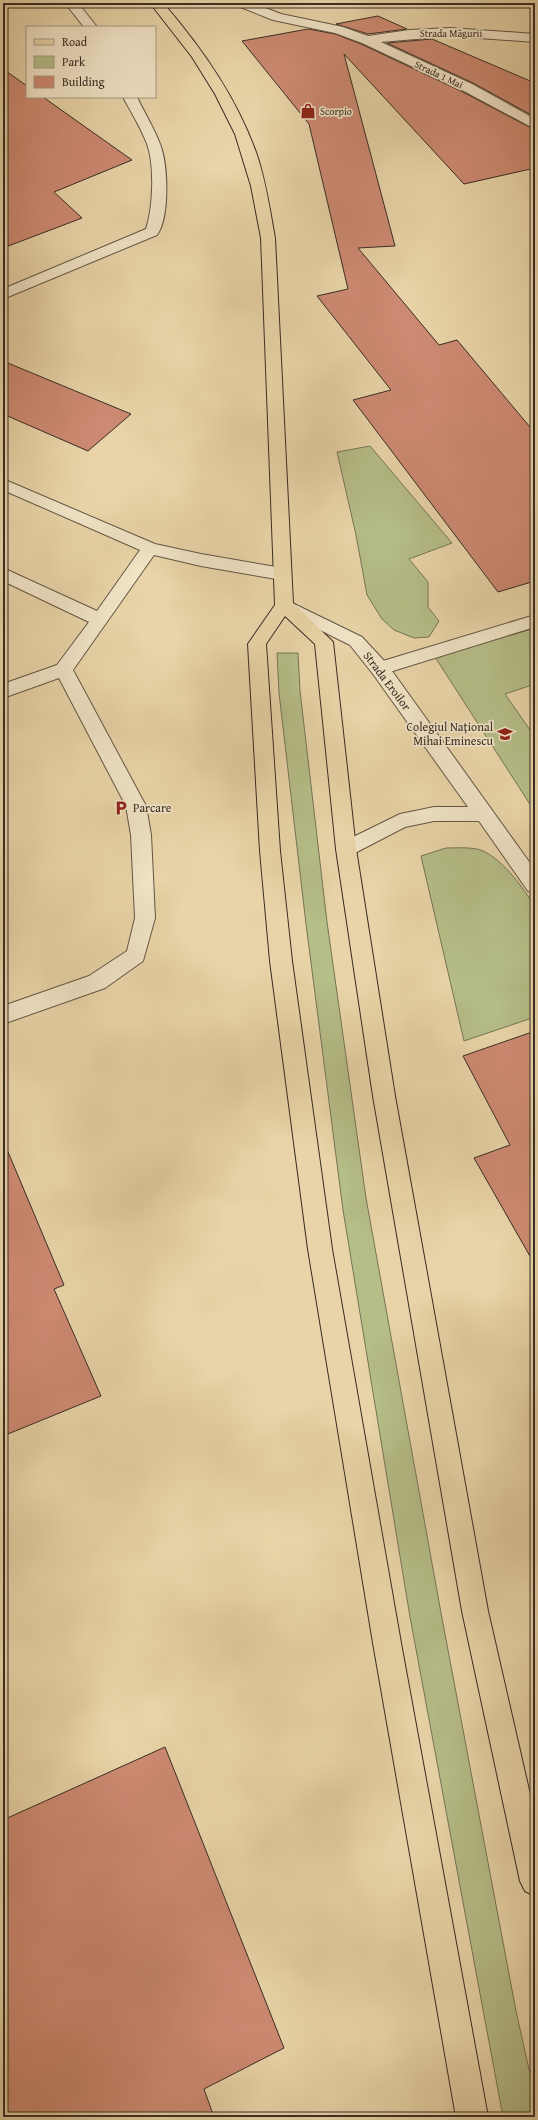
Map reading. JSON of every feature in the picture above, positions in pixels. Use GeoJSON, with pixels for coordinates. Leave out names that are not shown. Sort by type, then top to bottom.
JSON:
{"type":"FeatureCollection","features":[{"type":"Feature","properties":{"kind":"main road"},"geometry":{"type":"LineString","coordinates":[[156,3],[182,34],[221,94],[250,154],[260,191],[268,238],[284,605],[258,644],[270,851],[281,961],[320,1249],[386,1643],[472,2117]]}},
{"type":"Feature","properties":{"kind":"main road"},"geometry":{"type":"LineString","coordinates":[[284,605],[324,642],[346,849],[385,1103],[475,1611],[535,1881]]}},
{"type":"Feature","properties":{"kind":"street"},"geometry":{"type":"LineString","coordinates":[[71,3],[90,26]]}},
{"type":"Feature","properties":{"kind":"street","name":"Strada 1 Mai"},"geometry":{"type":"LineString","coordinates":[[242,3],[277,17],[338,30],[367,40],[467,87],[535,125]]}},
{"type":"Feature","properties":{"kind":"street","name":"Strada Măgurii"},"geometry":{"type":"LineString","coordinates":[[367,40],[393,35],[469,32],[535,38]]}},
{"type":"Feature","properties":{"kind":"street"},"geometry":{"type":"LineString","coordinates":[[3,294],[152,232],[158,215],[159,180],[154,145],[130,98]]}},
{"type":"Feature","properties":{"kind":"street"},"geometry":{"type":"LineString","coordinates":[[3,484],[150,548],[202,560],[282,574]]}},
{"type":"Feature","properties":{"kind":"street"},"geometry":{"type":"LineString","coordinates":[[3,691],[64,670],[150,548]]}},
{"type":"Feature","properties":{"kind":"street"},"geometry":{"type":"LineString","coordinates":[[3,574],[100,620]]}},
{"type":"Feature","properties":{"kind":"street","name":"Strada Eroilor"},"geometry":{"type":"LineString","coordinates":[[284,605],[356,641],[380,669],[535,885]]}},
{"type":"Feature","properties":{"kind":"street"},"geometry":{"type":"LineString","coordinates":[[380,669],[535,621]]}},
{"type":"Feature","properties":{"kind":"street"},"geometry":{"type":"LineString","coordinates":[[3,1015],[97,982],[136,955],[146,918],[141,835],[136,806],[64,670]]}},
{"type":"Feature","properties":{"kind":"street"},"geometry":{"type":"LineString","coordinates":[[346,849],[400,821],[434,814],[484,814]]}},
{"type":"Feature","properties":{"kind":"green space"},"geometry":{"type":"Polygon","coordinates":[[[370,446],[452,543],[409,559],[428,582],[428,607],[439,621],[429,637],[414,638],[394,630],[382,619],[367,595],[356,535],[337,452],[370,446]]]}},
{"type":"Feature","properties":{"kind":"green space","name":"Colegiul Național Mihai Eminescu"},"geometry":{"type":"Polygon","coordinates":[[[535,628],[535,684],[505,694],[535,737],[535,812],[435,657],[535,628]]]}},
{"type":"Feature","properties":{"kind":"green space"},"geometry":{"type":"Polygon","coordinates":[[[277,653],[298,653],[300,691],[327,922],[366,1198],[441,1613],[516,2011],[535,2096],[535,2117],[503,2117],[410,1617],[343,1210],[306,924],[279,693],[277,653]]]}},
{"type":"Feature","properties":{"kind":"green space"},"geometry":{"type":"Polygon","coordinates":[[[446,848],[477,849],[485,852],[510,873],[535,907],[535,1017],[464,1041],[421,856],[446,848]]]}},
{"type":"Feature","properties":{"kind":"building"},"geometry":{"type":"Polygon","coordinates":[[[378,16],[407,29],[368,34],[336,24],[378,16]]]}},
{"type":"Feature","properties":{"kind":"building"},"geometry":{"type":"Polygon","coordinates":[[[308,29],[335,34],[361,44],[461,91],[535,130],[535,168],[464,184],[344,54],[395,246],[358,248],[439,345],[457,340],[535,433],[535,581],[498,592],[353,400],[391,390],[317,296],[348,289],[309,124],[242,41],[308,29]]]}},
{"type":"Feature","properties":{"kind":"building"},"geometry":{"type":"Polygon","coordinates":[[[432,39],[535,83],[535,117],[473,83],[387,43],[432,39]]]}},
{"type":"Feature","properties":{"kind":"building"},"geometry":{"type":"Polygon","coordinates":[[[3,69],[26,85],[26,98],[44,98],[132,160],[54,192],[82,218],[3,248],[3,69]]]}},
{"type":"Feature","properties":{"kind":"building"},"geometry":{"type":"Polygon","coordinates":[[[3,361],[131,414],[88,451],[3,414],[3,361]]]}},
{"type":"Feature","properties":{"kind":"building"},"geometry":{"type":"Polygon","coordinates":[[[535,1031],[535,1265],[474,1158],[510,1145],[463,1056],[535,1031]]]}},
{"type":"Feature","properties":{"kind":"building"},"geometry":{"type":"Polygon","coordinates":[[[3,1140],[64,1285],[54,1289],[101,1396],[3,1436],[3,1140]]]}},
{"type":"Feature","properties":{"kind":"building"},"geometry":{"type":"Polygon","coordinates":[[[165,1747],[284,2048],[204,2089],[214,2117],[3,2117],[3,1820],[165,1747]]]}},
{"type":"Feature","properties":{"kind":"place","name":"Scorpio"},"geometry":{"type":"Point","coordinates":[308,111]}},
{"type":"Feature","properties":{"kind":"place","name":"Colegiul Național Mihai Eminescu"},"geometry":{"type":"Point","coordinates":[505,734]}},
{"type":"Feature","properties":{"kind":"place","name":"Parcare"},"geometry":{"type":"Point","coordinates":[121,808]}}]}
